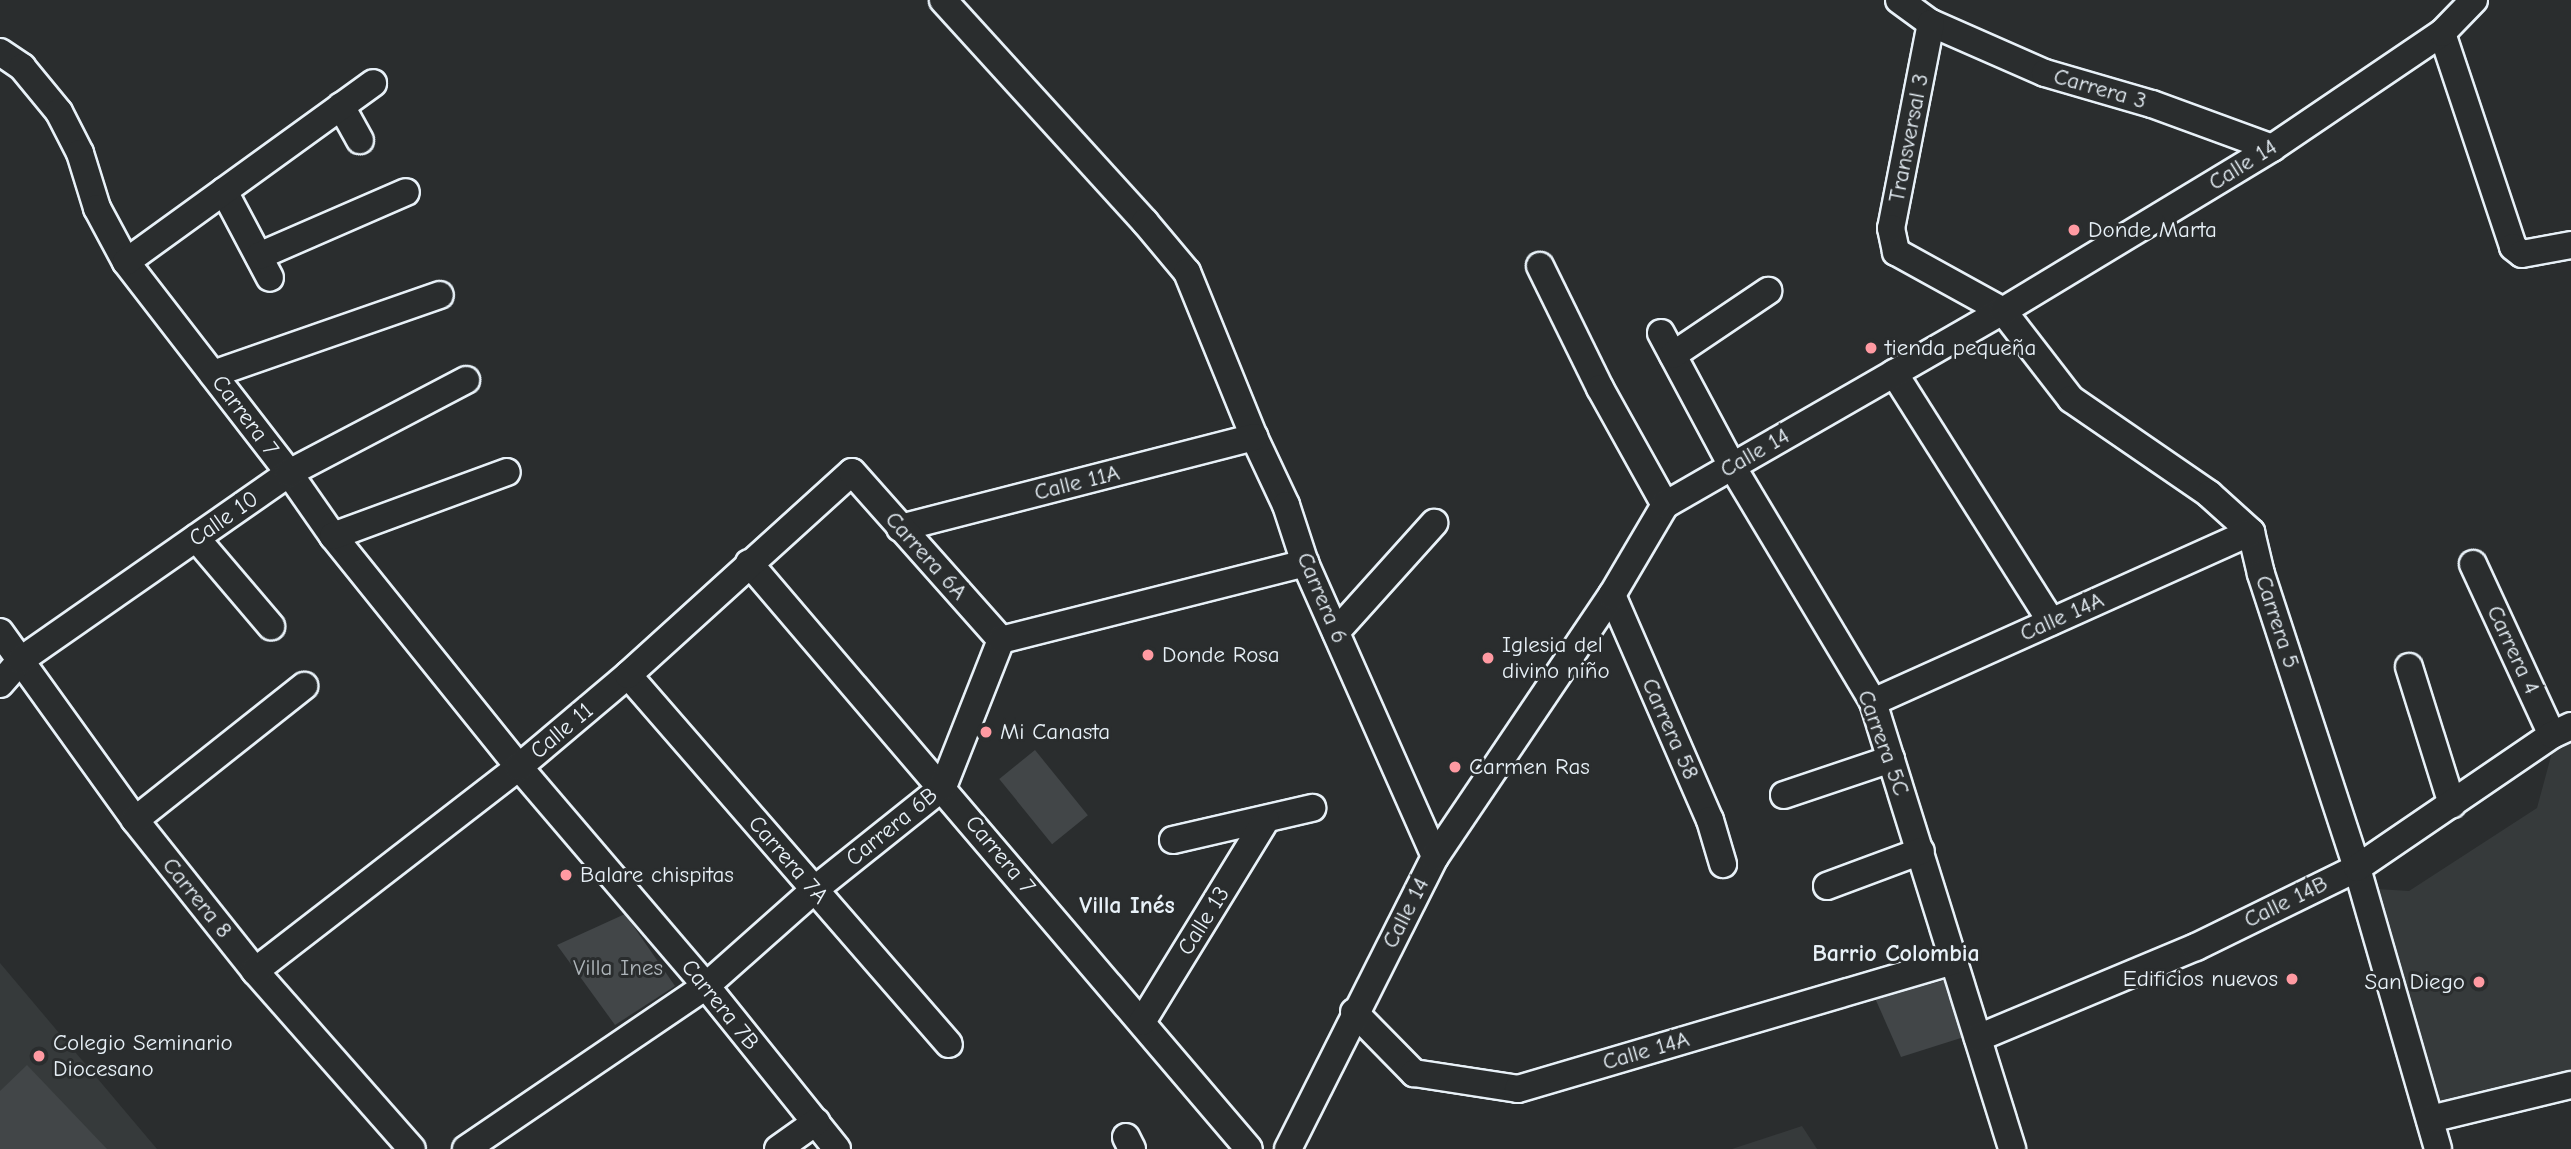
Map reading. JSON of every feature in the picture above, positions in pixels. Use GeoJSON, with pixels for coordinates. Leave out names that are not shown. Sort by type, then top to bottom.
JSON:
{"type":"FeatureCollection","features":[{"type":"Feature","properties":{"kind":"street","name":"Carrera 6"},"geometry":{"type":"LineString","coordinates":[[943,0],[1145,222],[1187,272],[1254,438],[1286,505],[1305,563],[1435,857]]}},
{"type":"Feature","properties":{"kind":"street","name":"Carrera 3"},"geometry":{"type":"LineString","coordinates":[[1899,0],[1931,23],[2045,73],[2152,104],[2272,148]]}},
{"type":"Feature","properties":{"kind":"street","name":"Calle 14"},"geometry":{"type":"LineString","coordinates":[[1288,1149],[1354,1012],[1435,857],[1612,595],[1665,505],[2003,311],[2272,148],[2442,33],[2474,0]]}},
{"type":"Feature","properties":{"kind":"street","name":"Transversal 3"},"geometry":{"type":"LineString","coordinates":[[1931,23],[1891,228],[1896,252],[2003,311]]}},
{"type":"Feature","properties":{"kind":"street"},"geometry":{"type":"LineString","coordinates":[[2442,33],[2513,247],[2522,254],[2571,245]]}},
{"type":"Feature","properties":{"kind":"street","name":"Carrera 7"},"geometry":{"type":"LineString","coordinates":[[0,52],[22,66],[59,112],[80,153],[97,208],[126,262],[289,473],[333,536],[519,767]]}},
{"type":"Feature","properties":{"kind":"street"},"geometry":{"type":"LineString","coordinates":[[126,262],[373,83]]}},
{"type":"Feature","properties":{"kind":"street"},"geometry":{"type":"LineString","coordinates":[[341,106],[360,140]]}},
{"type":"Feature","properties":{"kind":"street"},"geometry":{"type":"LineString","coordinates":[[224,191],[264,267],[405,192]]}},
{"type":"Feature","properties":{"kind":"street"},"geometry":{"type":"LineString","coordinates":[[1540,266],[1600,388],[1665,505]]}},
{"type":"Feature","properties":{"kind":"street","name":"Carrera 5C"},"geometry":{"type":"LineString","coordinates":[[1768,291],[1667,344],[1732,466],[1873,702],[2012,1149]]}},
{"type":"Feature","properties":{"kind":"street"},"geometry":{"type":"LineString","coordinates":[[214,374],[440,295]]}},
{"type":"Feature","properties":{"kind":"street"},"geometry":{"type":"LineString","coordinates":[[2003,311],[2071,399],[2209,494],[2251,532]]}},
{"type":"Feature","properties":{"kind":"street"},"geometry":{"type":"LineString","coordinates":[[1894,373],[2051,621]]}},
{"type":"Feature","properties":{"kind":"street","name":"Calle 10"},"geometry":{"type":"LineString","coordinates":[[0,684],[21,660],[289,473],[466,380]]}},
{"type":"Feature","properties":{"kind":"street","name":"Calle 11A"},"geometry":{"type":"LineString","coordinates":[[900,528],[1254,438]]}},
{"type":"Feature","properties":{"kind":"street"},"geometry":{"type":"LineString","coordinates":[[333,536],[507,472]]}},
{"type":"Feature","properties":{"kind":"street","name":"Carrera 6A"},"geometry":{"type":"LineString","coordinates":[[852,472],[1001,640]]}},
{"type":"Feature","properties":{"kind":"street","name":"Calle 11"},"geometry":{"type":"LineString","coordinates":[[255,971],[519,767],[628,675],[852,472]]}},
{"type":"Feature","properties":{"kind":"street"},"geometry":{"type":"LineString","coordinates":[[1336,632],[1434,523]]}},
{"type":"Feature","properties":{"kind":"street","name":"Calle 14A"},"geometry":{"type":"LineString","coordinates":[[1873,702],[2251,532]]}},
{"type":"Feature","properties":{"kind":"street","name":"Carrera 5"},"geometry":{"type":"LineString","coordinates":[[2251,532],[2261,574],[2357,868],[2438,1149]]}},
{"type":"Feature","properties":{"kind":"street"},"geometry":{"type":"LineString","coordinates":[[197,538],[271,626]]}},
{"type":"Feature","properties":{"kind":"street","name":"Carrera 7"},"geometry":{"type":"LineString","coordinates":[[750,563],[1249,1149]]}},
{"type":"Feature","properties":{"kind":"street"},"geometry":{"type":"LineString","coordinates":[[1001,640],[1305,563]]}},
{"type":"Feature","properties":{"kind":"street","name":"Carrera 4"},"geometry":{"type":"LineString","coordinates":[[2473,564],[2562,730]]}},
{"type":"Feature","properties":{"kind":"street","name":"Carrera 58"},"geometry":{"type":"LineString","coordinates":[[1612,595],[1710,820],[1723,864]]}},
{"type":"Feature","properties":{"kind":"street","name":"Carrera 8"},"geometry":{"type":"LineString","coordinates":[[0,632],[135,820],[255,971],[412,1149]]}},
{"type":"Feature","properties":{"kind":"street","name":"Carrera 6B"},"geometry":{"type":"LineString","coordinates":[[466,1149],[706,986],[814,890],[943,787],[1001,640]]}},
{"type":"Feature","properties":{"kind":"street"},"geometry":{"type":"LineString","coordinates":[[2409,667],[2452,804]]}},
{"type":"Feature","properties":{"kind":"street","name":"Carrera 7A"},"geometry":{"type":"LineString","coordinates":[[628,675],[949,1044]]}},
{"type":"Feature","properties":{"kind":"street"},"geometry":{"type":"LineString","coordinates":[[135,820],[304,686]]}},
{"type":"Feature","properties":{"kind":"street","name":"Calle 14B"},"geometry":{"type":"LineString","coordinates":[[1978,1038],[2196,947],[2357,868],[2562,730]]}},
{"type":"Feature","properties":{"kind":"street"},"geometry":{"type":"LineString","coordinates":[[1784,794],[1891,759]]}},
{"type":"Feature","properties":{"kind":"street","name":"Carrera 7B"},"geometry":{"type":"LineString","coordinates":[[519,767],[706,986],[837,1149]]}},
{"type":"Feature","properties":{"kind":"street"},"geometry":{"type":"LineString","coordinates":[[1172,840],[1266,821],[1312,808]]}},
{"type":"Feature","properties":{"kind":"street","name":"Calle 13"},"geometry":{"type":"LineString","coordinates":[[1142,1022],[1266,821]]}},
{"type":"Feature","properties":{"kind":"street"},"geometry":{"type":"LineString","coordinates":[[1827,886],[1921,851]]}},
{"type":"Feature","properties":{"kind":"street","name":"Calle 14A"},"geometry":{"type":"LineString","coordinates":[[1354,1012],[1414,1073],[1518,1088],[1955,960]]}},
{"type":"Feature","properties":{"kind":"street"},"geometry":{"type":"LineString","coordinates":[[2430,1119],[2571,1085]]}},
{"type":"Feature","properties":{"kind":"street"},"geometry":{"type":"LineString","coordinates":[[778,1149],[816,1122]]}},
{"type":"Feature","properties":{"kind":"shaded area","name":"San Diego"},"geometry":{"type":"Polygon","coordinates":[[[2571,735],[2571,1073],[2424,1108],[2361,888],[2409,891],[2537,808],[2554,745],[2571,735]]]}},
{"type":"Feature","properties":{"kind":"shaded area","name":"Colegio Seminario Diocesano"},"geometry":{"type":"Polygon","coordinates":[[[0,963],[157,1149],[0,1149],[0,963]]]}},
{"type":"Feature","properties":{"kind":"shaded area"},"geometry":{"type":"Polygon","coordinates":[[[1802,1126],[1817,1149],[1732,1149],[1802,1126]]]}},
{"type":"Feature","properties":{"kind":"green space"},"geometry":{"type":"Polygon","coordinates":[[[1035,750],[1088,815],[1052,844],[999,779],[1035,750]]]}},
{"type":"Feature","properties":{"kind":"green space","name":"Villa Ines"},"geometry":{"type":"Polygon","coordinates":[[[625,914],[675,986],[615,1025],[557,945],[625,914]]]}},
{"type":"Feature","properties":{"kind":"green space"},"geometry":{"type":"Polygon","coordinates":[[[1946,980],[1964,1037],[1901,1057],[1875,998],[1946,980]]]}},
{"type":"Feature","properties":{"kind":"green space"},"geometry":{"type":"Polygon","coordinates":[[[27,1065],[107,1149],[0,1149],[0,1091],[27,1065]]]}},
{"type":"Feature","properties":{"kind":"place","name":"Donde Marta"},"geometry":{"type":"Point","coordinates":[2074,230]}},
{"type":"Feature","properties":{"kind":"place","name":"tienda pequeña"},"geometry":{"type":"Point","coordinates":[1871,348]}},
{"type":"Feature","properties":{"kind":"place","name":"Donde Rosa"},"geometry":{"type":"Point","coordinates":[1148,655]}},
{"type":"Feature","properties":{"kind":"place","name":"Iglesia del divino niño"},"geometry":{"type":"Point","coordinates":[1488,658]}},
{"type":"Feature","properties":{"kind":"place","name":"Mi Canasta"},"geometry":{"type":"Point","coordinates":[986,732]}},
{"type":"Feature","properties":{"kind":"place","name":"Carmen Ras"},"geometry":{"type":"Point","coordinates":[1455,767]}},
{"type":"Feature","properties":{"kind":"place","name":"Balare chispitas"},"geometry":{"type":"Point","coordinates":[566,875]}},
{"type":"Feature","properties":{"kind":"place","name":"Edificios nuevos"},"geometry":{"type":"Point","coordinates":[2292,979]}},
{"type":"Feature","properties":{"kind":"place","name":"San Diego"},"geometry":{"type":"Point","coordinates":[2479,982]}},
{"type":"Feature","properties":{"kind":"place","name":"Colegio Seminario Diocesano"},"geometry":{"type":"Point","coordinates":[39,1056]}},
{"type":"Feature","properties":{"kind":"district","name":"Villa Inés"},"geometry":{"type":"Point","coordinates":[1127,906]}},
{"type":"Feature","properties":{"kind":"district","name":"Barrio Colombia"},"geometry":{"type":"Point","coordinates":[1896,954]}}]}
